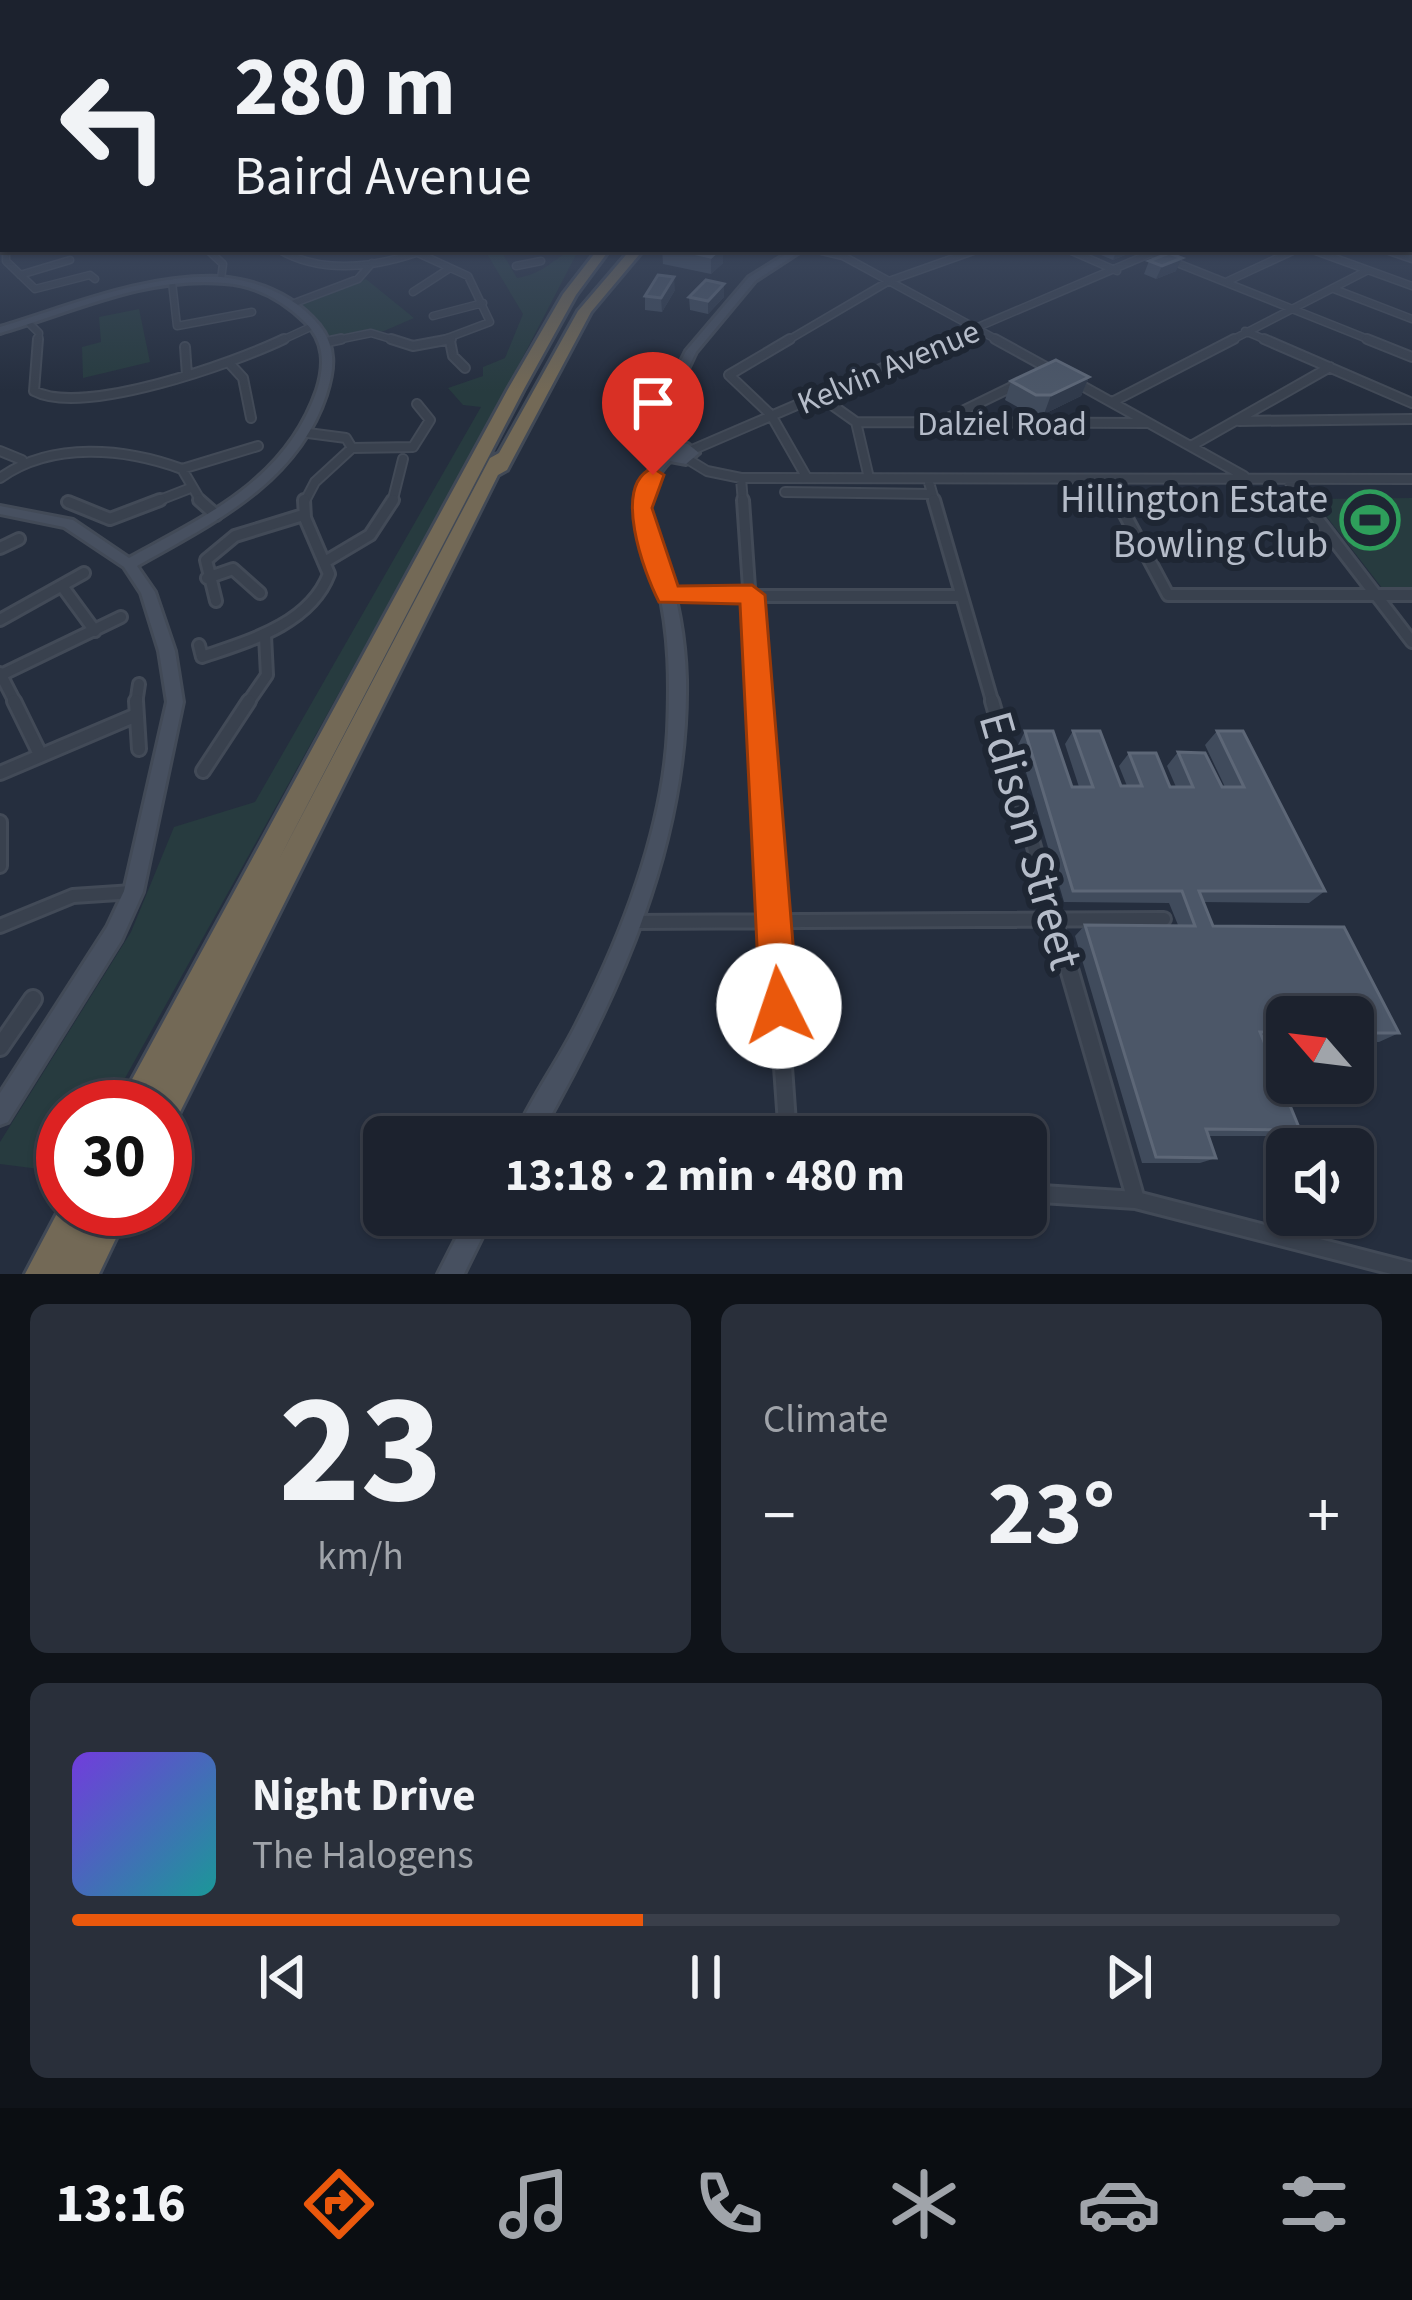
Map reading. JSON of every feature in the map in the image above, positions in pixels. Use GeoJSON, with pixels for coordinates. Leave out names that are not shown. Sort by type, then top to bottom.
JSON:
{"type":"FeatureCollection","features":[{"type":"Feature","properties":{"kind":"highway"},"geometry":{"type":"LineString","coordinates":[[516,389],[570,272]]}},
{"type":"Feature","properties":{"kind":"highway"},"geometry":{"type":"LineString","coordinates":[[147,1080],[516,389],[586,272]]}},
{"type":"Feature","properties":{"kind":"highway"},"geometry":{"type":"LineString","coordinates":[[179,1080],[568,320],[600,272]]}},
{"type":"Feature","properties":{"kind":"highway"},"geometry":{"type":"LineString","coordinates":[[399,653],[585,310],[618,272]]}},
{"type":"Feature","properties":{"kind":"highway"},"geometry":{"type":"LineString","coordinates":[[43,1274],[63,1236]]}},
{"type":"Feature","properties":{"kind":"highway"},"geometry":{"type":"LineString","coordinates":[[80,1274],[99,1236]]}},
{"type":"Feature","properties":{"kind":"street"},"geometry":{"type":"LineString","coordinates":[[17,272],[42,290],[90,275]]}},
{"type":"Feature","properties":{"kind":"street"},"geometry":{"type":"LineString","coordinates":[[20,275],[28,272]]}},
{"type":"Feature","properties":{"kind":"street"},"geometry":{"type":"LineString","coordinates":[[221,279],[222,272]]}},
{"type":"Feature","properties":{"kind":"street"},"geometry":{"type":"LineString","coordinates":[[292,304],[358,279],[364,272]]}},
{"type":"Feature","properties":{"kind":"street"},"geometry":{"type":"LineString","coordinates":[[413,292],[443,272]]}},
{"type":"Feature","properties":{"kind":"street"},"geometry":{"type":"LineString","coordinates":[[327,342],[371,333],[412,346],[450,341],[490,322],[467,276],[459,272]]}},
{"type":"Feature","properties":{"kind":"street"},"geometry":{"type":"LineString","coordinates":[[762,272],[691,351],[661,413],[664,431],[682,454],[707,471],[741,478],[869,478],[930,486]]}},
{"type":"Feature","properties":{"kind":"street"},"geometry":{"type":"LineString","coordinates":[[874,272],[1250,478]]}},
{"type":"Feature","properties":{"kind":"street"},"geometry":{"type":"LineString","coordinates":[[808,478],[772,415],[729,375],[890,281],[914,272]]}},
{"type":"Feature","properties":{"kind":"street","name":"Kelvin Avenue"},"geometry":{"type":"LineString","coordinates":[[682,454],[1114,272]]}},
{"type":"Feature","properties":{"kind":"street"},"geometry":{"type":"LineString","coordinates":[[1209,272],[1412,357]]}},
{"type":"Feature","properties":{"kind":"street"},"geometry":{"type":"LineString","coordinates":[[1228,281],[1246,272]]}},
{"type":"Feature","properties":{"kind":"street"},"geometry":{"type":"LineString","coordinates":[[1112,402],[1364,272]]}},
{"type":"Feature","properties":{"kind":"street"},"geometry":{"type":"LineString","coordinates":[[1375,272],[1412,286]]}},
{"type":"Feature","properties":{"kind":"street"},"geometry":{"type":"LineString","coordinates":[[0,330],[172,282],[221,279],[270,289],[315,325],[327,342],[327,374],[308,433],[265,481],[130,564]]}},
{"type":"Feature","properties":{"kind":"street"},"geometry":{"type":"LineString","coordinates":[[172,282],[177,326],[252,312]]}},
{"type":"Feature","properties":{"kind":"street"},"geometry":{"type":"LineString","coordinates":[[1334,289],[1412,319]]}},
{"type":"Feature","properties":{"kind":"street"},"geometry":{"type":"LineString","coordinates":[[433,316],[483,303]]}},
{"type":"Feature","properties":{"kind":"street"},"geometry":{"type":"LineString","coordinates":[[28,322],[39,333],[33,387],[42,397],[78,399],[231,365],[315,325]]}},
{"type":"Feature","properties":{"kind":"street"},"geometry":{"type":"LineString","coordinates":[[1245,331],[1412,403]]}},
{"type":"Feature","properties":{"kind":"street"},"geometry":{"type":"LineString","coordinates":[[450,341],[453,356],[465,368]]}},
{"type":"Feature","properties":{"kind":"street"},"geometry":{"type":"LineString","coordinates":[[185,347],[187,375]]}},
{"type":"Feature","properties":{"kind":"street"},"geometry":{"type":"LineString","coordinates":[[231,365],[243,378],[251,418]]}},
{"type":"Feature","properties":{"kind":"street"},"geometry":{"type":"LineString","coordinates":[[1191,446],[1330,367]]}},
{"type":"Feature","properties":{"kind":"street"},"geometry":{"type":"LineString","coordinates":[[938,423],[1050,369]]}},
{"type":"Feature","properties":{"kind":"street"},"geometry":{"type":"LineString","coordinates":[[818,395],[856,422],[869,478]]}},
{"type":"Feature","properties":{"kind":"street"},"geometry":{"type":"LineString","coordinates":[[200,645],[202,657],[265,635],[310,605],[328,577],[328,560],[303,515],[305,495],[352,448],[412,447],[430,420],[417,404]]}},
{"type":"Feature","properties":{"kind":"street"},"geometry":{"type":"LineString","coordinates":[[1239,421],[1412,419]]}},
{"type":"Feature","properties":{"kind":"street","name":"Dalziel Road"},"geometry":{"type":"LineString","coordinates":[[856,422],[1148,423]]}},
{"type":"Feature","properties":{"kind":"street"},"geometry":{"type":"LineString","coordinates":[[308,433],[346,438],[352,448]]}},
{"type":"Feature","properties":{"kind":"street"},"geometry":{"type":"LineString","coordinates":[[0,478],[22,460],[63,451],[182,469],[258,446]]}},
{"type":"Feature","properties":{"kind":"street"},"geometry":{"type":"LineString","coordinates":[[0,452],[22,460]]}},
{"type":"Feature","properties":{"kind":"street"},"geometry":{"type":"LineString","coordinates":[[537,1116],[598,999],[630,922],[669,787],[678,674],[668,596],[640,508],[648,483],[682,454]]}},
{"type":"Feature","properties":{"kind":"street"},"geometry":{"type":"LineString","coordinates":[[328,560],[352,553],[372,534],[397,490],[403,459]]}},
{"type":"Feature","properties":{"kind":"street"},"geometry":{"type":"LineString","coordinates":[[182,469],[188,489],[216,515]]}},
{"type":"Feature","properties":{"kind":"street"},"geometry":{"type":"LineString","coordinates":[[741,478],[786,1116]]}},
{"type":"Feature","properties":{"kind":"street"},"geometry":{"type":"LineString","coordinates":[[1106,479],[1168,595],[1412,595]]}},
{"type":"Feature","properties":{"kind":"street"},"geometry":{"type":"LineString","coordinates":[[785,492],[1106,479],[1412,479]]}},
{"type":"Feature","properties":{"kind":"street"},"geometry":{"type":"LineString","coordinates":[[1288,480],[1412,642]]}},
{"type":"Feature","properties":{"kind":"street","name":"Edison Street"},"geometry":{"type":"LineString","coordinates":[[930,486],[1136,1201]]}},
{"type":"Feature","properties":{"kind":"street"},"geometry":{"type":"LineString","coordinates":[[68,502],[110,520],[188,489]]}},
{"type":"Feature","properties":{"kind":"street"},"geometry":{"type":"LineString","coordinates":[[0,510],[68,523],[130,564],[148,592],[167,651],[175,702],[134,892],[114,934],[0,1114]]}},
{"type":"Feature","properties":{"kind":"street"},"geometry":{"type":"LineString","coordinates":[[216,601],[206,560],[218,545],[303,515]]}},
{"type":"Feature","properties":{"kind":"street"},"geometry":{"type":"LineString","coordinates":[[0,548],[20,539]]}},
{"type":"Feature","properties":{"kind":"street"},"geometry":{"type":"LineString","coordinates":[[207,578],[233,569],[260,593]]}},
{"type":"Feature","properties":{"kind":"street"},"geometry":{"type":"LineString","coordinates":[[0,620],[84,573]]}},
{"type":"Feature","properties":{"kind":"street"},"geometry":{"type":"LineString","coordinates":[[62,586],[95,631]]}},
{"type":"Feature","properties":{"kind":"street"},"geometry":{"type":"LineString","coordinates":[[668,596],[962,596]]}},
{"type":"Feature","properties":{"kind":"street"},"geometry":{"type":"LineString","coordinates":[[39,752],[0,674],[121,617]]}},
{"type":"Feature","properties":{"kind":"street"},"geometry":{"type":"LineString","coordinates":[[203,771],[267,675],[265,635]]}},
{"type":"Feature","properties":{"kind":"street"},"geometry":{"type":"LineString","coordinates":[[139,684],[134,716],[139,749]]}},
{"type":"Feature","properties":{"kind":"street"},"geometry":{"type":"LineString","coordinates":[[0,773],[39,752],[134,716]]}},
{"type":"Feature","properties":{"kind":"street"},"geometry":{"type":"LineString","coordinates":[[0,822],[0,866]]}},
{"type":"Feature","properties":{"kind":"street"},"geometry":{"type":"LineString","coordinates":[[0,926],[74,896],[134,892]]}},
{"type":"Feature","properties":{"kind":"street"},"geometry":{"type":"LineString","coordinates":[[630,922],[1164,919]]}},
{"type":"Feature","properties":{"kind":"street"},"geometry":{"type":"LineString","coordinates":[[0,1047],[33,999]]}},
{"type":"Feature","properties":{"kind":"street"},"geometry":{"type":"LineString","coordinates":[[1047,1195],[1136,1201],[1412,1271]]}},
{"type":"Feature","properties":{"kind":"street"},"geometry":{"type":"LineString","coordinates":[[451,1274],[470,1236]]}},
{"type":"Feature","properties":{"kind":"green space"},"geometry":{"type":"Polygon","coordinates":[[[498,272],[514,272],[517,278],[567,272],[485,430],[124,1080],[39,1080],[131,932],[174,827],[255,802],[481,407],[463,405],[448,388],[483,376],[483,367],[505,358],[523,314],[498,272]]]}},
{"type":"Feature","properties":{"kind":"green space"},"geometry":{"type":"Polygon","coordinates":[[[366,279],[414,318],[384,331],[331,338],[299,303],[366,279]]]}},
{"type":"Feature","properties":{"kind":"green space"},"geometry":{"type":"Polygon","coordinates":[[[139,309],[150,362],[83,378],[82,347],[101,342],[99,317],[139,309]]]}},
{"type":"Feature","properties":{"kind":"green space","name":"Hillington Estate Bowling Club"},"geometry":{"type":"Polygon","coordinates":[[[1412,498],[1412,588],[1382,588],[1313,499],[1412,498]]]}},
{"type":"Feature","properties":{"kind":"green space"},"geometry":{"type":"Polygon","coordinates":[[[36,1084],[36,1169],[0,1164],[0,1142],[36,1084]]]}},
{"type":"Feature","properties":{"kind":"building"},"geometry":{"type":"Polygon","coordinates":[[[658,275],[674,277],[661,298],[645,296],[658,275]]]}},
{"type":"Feature","properties":{"kind":"building"},"geometry":{"type":"Polygon","coordinates":[[[706,280],[724,284],[708,301],[689,297],[706,280]]]}},
{"type":"Feature","properties":{"kind":"building"},"geometry":{"type":"Polygon","coordinates":[[[1056,360],[1089,377],[1051,395],[1036,395],[1011,381],[1056,360]]]}},
{"type":"Feature","properties":{"kind":"building"},"geometry":{"type":"Polygon","coordinates":[[[1025,731],[1053,731],[1072,787],[1093,787],[1073,731],[1100,731],[1121,786],[1142,786],[1129,753],[1156,753],[1170,787],[1193,787],[1178,752],[1205,753],[1222,787],[1244,787],[1217,731],[1243,731],[1325,891],[1199,891],[1213,926],[1344,927],[1399,1033],[1374,1033],[1374,996],[1266,996],[1266,1032],[1260,1032],[1266,1047],[1266,1104],[1289,1104],[1299,1128],[1206,1129],[1216,1158],[1156,1157],[1085,925],[1195,926],[1182,891],[1073,891],[1025,731]]]}},
{"type":"Feature","properties":{"kind":"place","name":"Hillington Estate Bowling Club"},"geometry":{"type":"Point","coordinates":[1370,520]}},
{"type":"Feature","properties":{"kind":"route"},"geometry":{"type":"LineString","coordinates":[[653,475],[640,508],[668,596],[752,595],[779,1006]]}}]}
